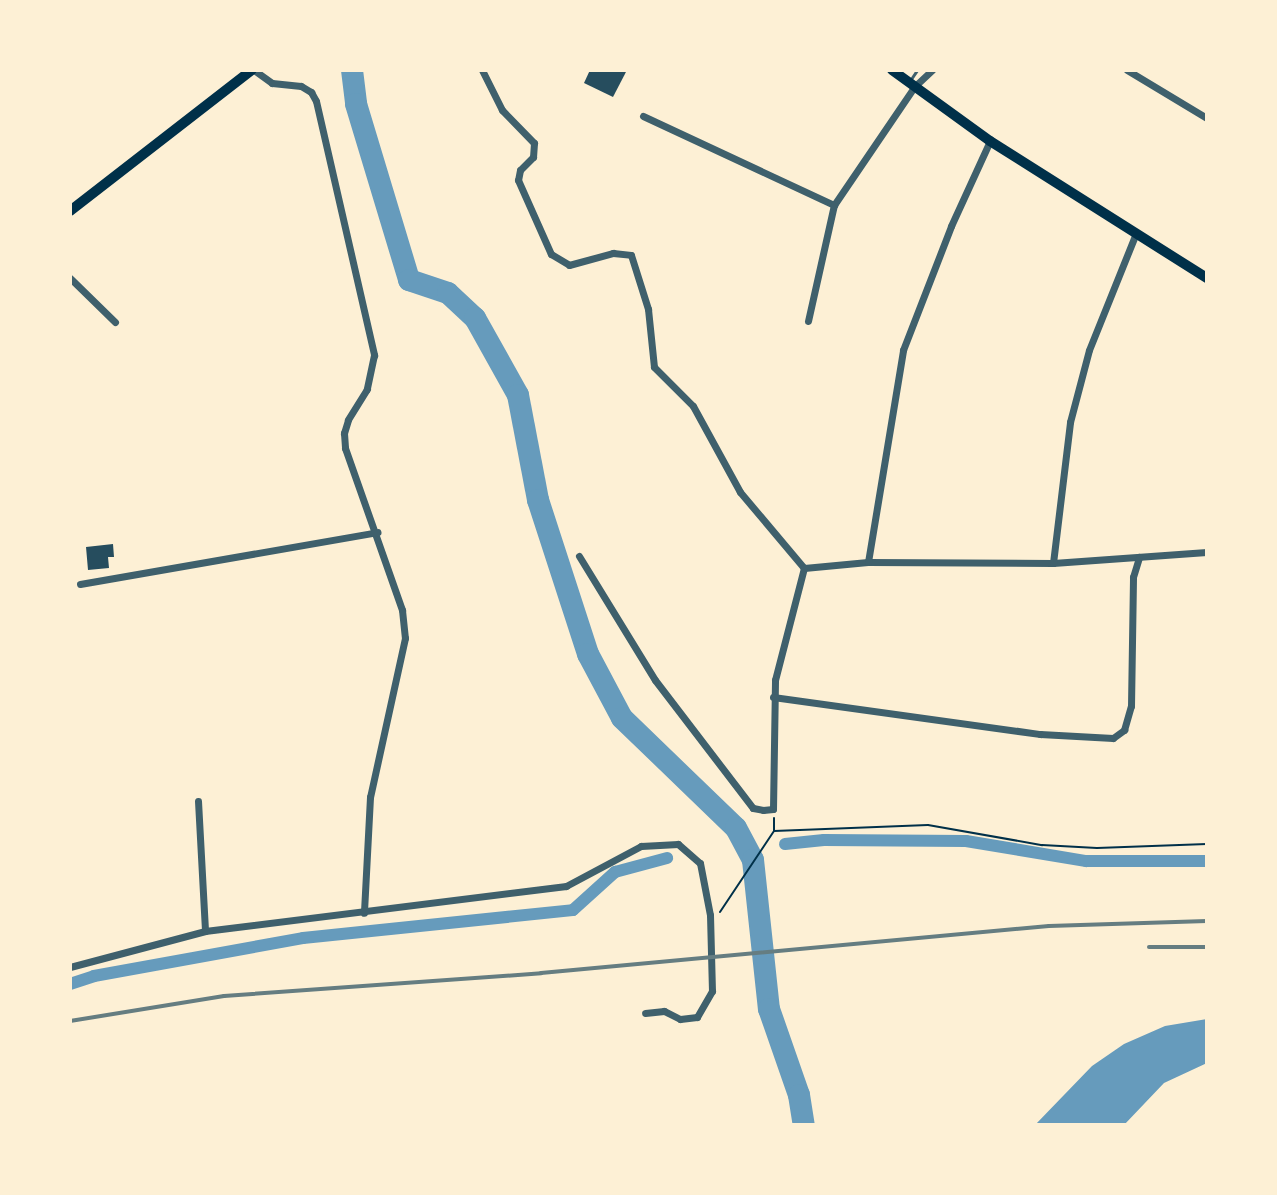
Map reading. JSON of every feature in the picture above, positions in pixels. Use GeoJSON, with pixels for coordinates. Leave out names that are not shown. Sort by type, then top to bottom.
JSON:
{"type":"FeatureCollection","features":[{"type":"Feature","properties":{"kind":"main road"},"geometry":{"type":"LineString","coordinates":[[70,211],[253,70]]}},
{"type":"Feature","properties":{"kind":"main road"},"geometry":{"type":"LineString","coordinates":[[892,70],[990,141],[1207,278]]}},
{"type":"Feature","properties":{"kind":"street"},"geometry":{"type":"LineString","coordinates":[[253,70],[272,83],[301,86],[316,101],[374,355],[367,389],[344,433],[345,448],[402,610],[405,638],[370,797],[364,913]]}},
{"type":"Feature","properties":{"kind":"street"},"geometry":{"type":"LineString","coordinates":[[482,70],[502,110],[534,143],[533,157],[520,170],[518,180],[551,254],[569,265],[613,253],[631,255],[648,309],[654,367],[693,406],[740,492],[804,568]]}},
{"type":"Feature","properties":{"kind":"street"},"geometry":{"type":"LineString","coordinates":[[808,321],[834,205],[912,84],[932,70]]}},
{"type":"Feature","properties":{"kind":"street"},"geometry":{"type":"LineString","coordinates":[[1127,70],[1207,118]]}},
{"type":"Feature","properties":{"kind":"street"},"geometry":{"type":"LineString","coordinates":[[643,116],[834,205]]}},
{"type":"Feature","properties":{"kind":"street"},"geometry":{"type":"LineString","coordinates":[[868,562],[903,350],[951,226],[990,141]]}},
{"type":"Feature","properties":{"kind":"street"},"geometry":{"type":"LineString","coordinates":[[1053,563],[1070,422],[1089,350],[1136,233]]}},
{"type":"Feature","properties":{"kind":"street"},"geometry":{"type":"LineString","coordinates":[[70,278],[115,322]]}},
{"type":"Feature","properties":{"kind":"street"},"geometry":{"type":"LineString","coordinates":[[80,584],[377,532]]}},
{"type":"Feature","properties":{"kind":"street"},"geometry":{"type":"LineString","coordinates":[[804,568],[868,562],[1053,563],[1207,552]]}},
{"type":"Feature","properties":{"kind":"street"},"geometry":{"type":"LineString","coordinates":[[579,556],[655,680],[753,808],[773,809],[773,697],[804,568]]}},
{"type":"Feature","properties":{"kind":"street"},"geometry":{"type":"LineString","coordinates":[[773,697],[1040,734],[1113,738],[1124,730],[1131,706],[1133,577],[1139,557]]}},
{"type":"Feature","properties":{"kind":"street"},"geometry":{"type":"LineString","coordinates":[[198,801],[205,931]]}},
{"type":"Feature","properties":{"kind":"street"},"geometry":{"type":"LineString","coordinates":[[70,967],[205,931],[566,886],[641,846],[678,844],[700,863],[710,915],[712,991],[697,1017],[680,1019],[664,1011],[645,1013]]}},
{"type":"Feature","properties":{"kind":"lane"},"geometry":{"type":"LineString","coordinates":[[912,84],[917,70]]}},
{"type":"Feature","properties":{"kind":"path"},"geometry":{"type":"LineString","coordinates":[[710,915],[720,912],[774,831],[773,809]]}},
{"type":"Feature","properties":{"kind":"path"},"geometry":{"type":"LineString","coordinates":[[774,831],[928,825],[1042,845],[1097,848],[1207,844]]}},
{"type":"Feature","properties":{"kind":"water"},"geometry":{"type":"Polygon","coordinates":[[[1207,1019],[1207,1063],[1164,1083],[1124,1125],[1035,1125],[1092,1066],[1124,1044],[1165,1026],[1207,1019]]]}},
{"type":"Feature","properties":{"kind":"building"},"geometry":{"type":"Polygon","coordinates":[[[590,70],[627,70],[613,97],[584,83],[590,70]]]}},
{"type":"Feature","properties":{"kind":"building"},"geometry":{"type":"Polygon","coordinates":[[[113,544],[114,557],[108,557],[109,568],[88,570],[86,547],[113,544]]]}},
{"type":"Feature","properties":{"kind":"waterway"},"geometry":{"type":"LineString","coordinates":[[352,70],[356,104],[409,280],[448,293],[475,318],[518,395],[538,500],[588,654],[622,718],[736,828],[753,860],[769,1009],[799,1095],[804,1125]]}},
{"type":"Feature","properties":{"kind":"waterway"},"geometry":{"type":"LineString","coordinates":[[785,844],[824,840],[966,841],[1086,861],[1207,861]]}},
{"type":"Feature","properties":{"kind":"waterway"},"geometry":{"type":"LineString","coordinates":[[70,984],[94,976],[303,938],[573,910],[615,872],[667,858]]}},
{"type":"Feature","properties":{"kind":"railway"},"geometry":{"type":"LineString","coordinates":[[70,1021],[224,996],[541,973],[1049,926],[1207,921]]}},
{"type":"Feature","properties":{"kind":"railway"},"geometry":{"type":"LineString","coordinates":[[1149,947],[1207,947]]}}]}
